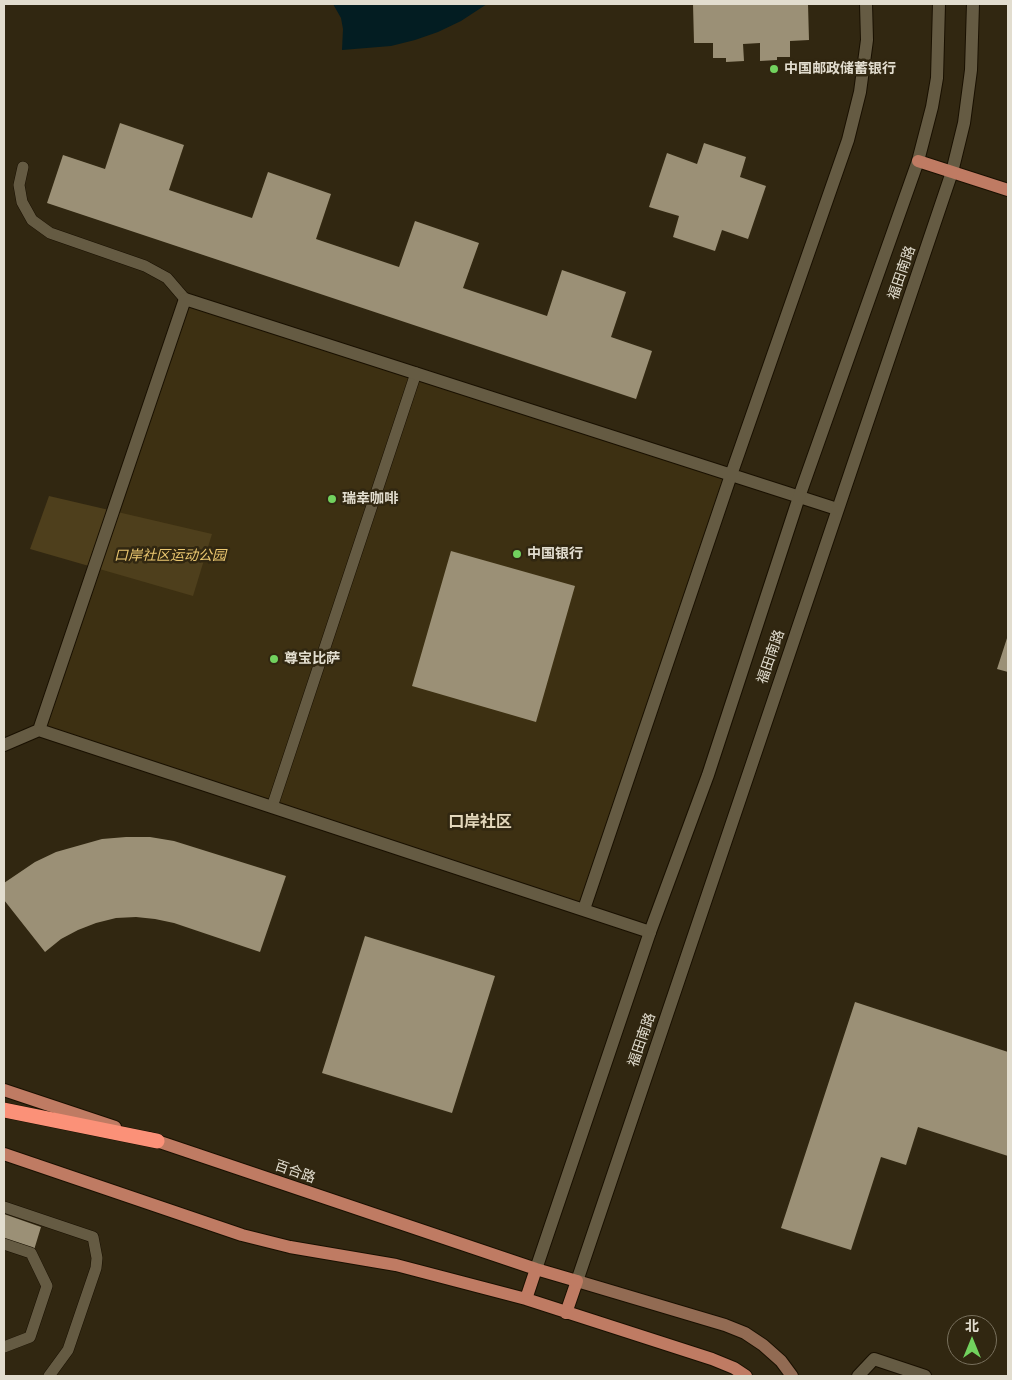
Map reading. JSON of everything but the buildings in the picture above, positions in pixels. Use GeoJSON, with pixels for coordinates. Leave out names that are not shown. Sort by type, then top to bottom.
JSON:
{"type":"FeatureCollection","features":[{"type":"Feature","properties":{"kind":"highway"},"geometry":{"type":"LineString","coordinates":[[4,1110],[157,1141]]}},
{"type":"Feature","properties":{"kind":"main road"},"geometry":{"type":"LineString","coordinates":[[918,161],[1008,190]]}},
{"type":"Feature","properties":{"kind":"main road","name":"百合路"},"geometry":{"type":"LineString","coordinates":[[4,1090],[536,1269],[577,1281]]}},
{"type":"Feature","properties":{"kind":"main road"},"geometry":{"type":"LineString","coordinates":[[4,1154],[242,1235],[290,1247],[396,1265],[526,1299],[712,1359],[734,1368],[746,1376]]}},
{"type":"Feature","properties":{"kind":"main road","name":"福田南路"},"geometry":{"type":"LineString","coordinates":[[526,1299],[536,1269]]}},
{"type":"Feature","properties":{"kind":"main road"},"geometry":{"type":"LineString","coordinates":[[577,1281],[725,1324],[745,1333],[763,1345],[781,1361],[792,1376]]}},
{"type":"Feature","properties":{"kind":"main road","name":"福田南路"},"geometry":{"type":"LineString","coordinates":[[566,1313],[577,1281]]}},
{"type":"Feature","properties":{"kind":"street"},"geometry":{"type":"LineString","coordinates":[[584,909],[731,475],[848,140],[860,92],[867,40],[866,4]]}},
{"type":"Feature","properties":{"kind":"street","name":"福田南路"},"geometry":{"type":"LineString","coordinates":[[536,1269],[650,932],[708,775],[799,497],[918,161],[932,107],[937,78],[939,4]]}},
{"type":"Feature","properties":{"kind":"street","name":"福田南路"},"geometry":{"type":"LineString","coordinates":[[577,1281],[952,172],[964,123],[971,70],[973,4]]}},
{"type":"Feature","properties":{"kind":"street"},"geometry":{"type":"LineString","coordinates":[[39,730],[185,299],[838,509]]}},
{"type":"Feature","properties":{"kind":"street"},"geometry":{"type":"LineString","coordinates":[[4,745],[39,730],[650,932]]}},
{"type":"Feature","properties":{"kind":"street"},"geometry":{"type":"LineString","coordinates":[[858,1376],[874,1359],[925,1376]]}},
{"type":"Feature","properties":{"kind":"lane"},"geometry":{"type":"LineString","coordinates":[[23,167],[19,186],[22,202],[32,220],[50,233],[144,266],[168,278],[185,299]]}},
{"type":"Feature","properties":{"kind":"lane"},"geometry":{"type":"LineString","coordinates":[[272,807],[416,373]]}},
{"type":"Feature","properties":{"kind":"lane"},"geometry":{"type":"LineString","coordinates":[[4,1206],[93,1237],[97,1258],[96,1268],[68,1350],[49,1376]]}},
{"type":"Feature","properties":{"kind":"lane"},"geometry":{"type":"LineString","coordinates":[[4,1244],[31,1253],[47,1286],[30,1337],[4,1347]]}},
{"type":"Feature","properties":{"kind":"shaded area"},"geometry":{"type":"Polygon","coordinates":[[[185,299],[731,475],[584,909],[39,730],[185,299]]]}},
{"type":"Feature","properties":{"kind":"green space","name":"口岸社区运动公园"},"geometry":{"type":"Polygon","coordinates":[[[49,496],[212,534],[193,596],[30,549],[49,496]]]}},
{"type":"Feature","properties":{"kind":"water"},"geometry":{"type":"Polygon","coordinates":[[[333,4],[487,4],[461,21],[415,40],[391,46],[342,50],[343,29],[341,18],[333,4]]]}},
{"type":"Feature","properties":{"kind":"place","name":"中国邮政储蓄银行"},"geometry":{"type":"Point","coordinates":[774,69]}},
{"type":"Feature","properties":{"kind":"place","name":"瑞幸咖啡"},"geometry":{"type":"Point","coordinates":[332,499]}},
{"type":"Feature","properties":{"kind":"place","name":"中国银行"},"geometry":{"type":"Point","coordinates":[517,554]}},
{"type":"Feature","properties":{"kind":"place","name":"尊宝比萨"},"geometry":{"type":"Point","coordinates":[274,659]}},
{"type":"Feature","properties":{"kind":"district","name":"口岸社区"},"geometry":{"type":"Point","coordinates":[480,822]}}]}
